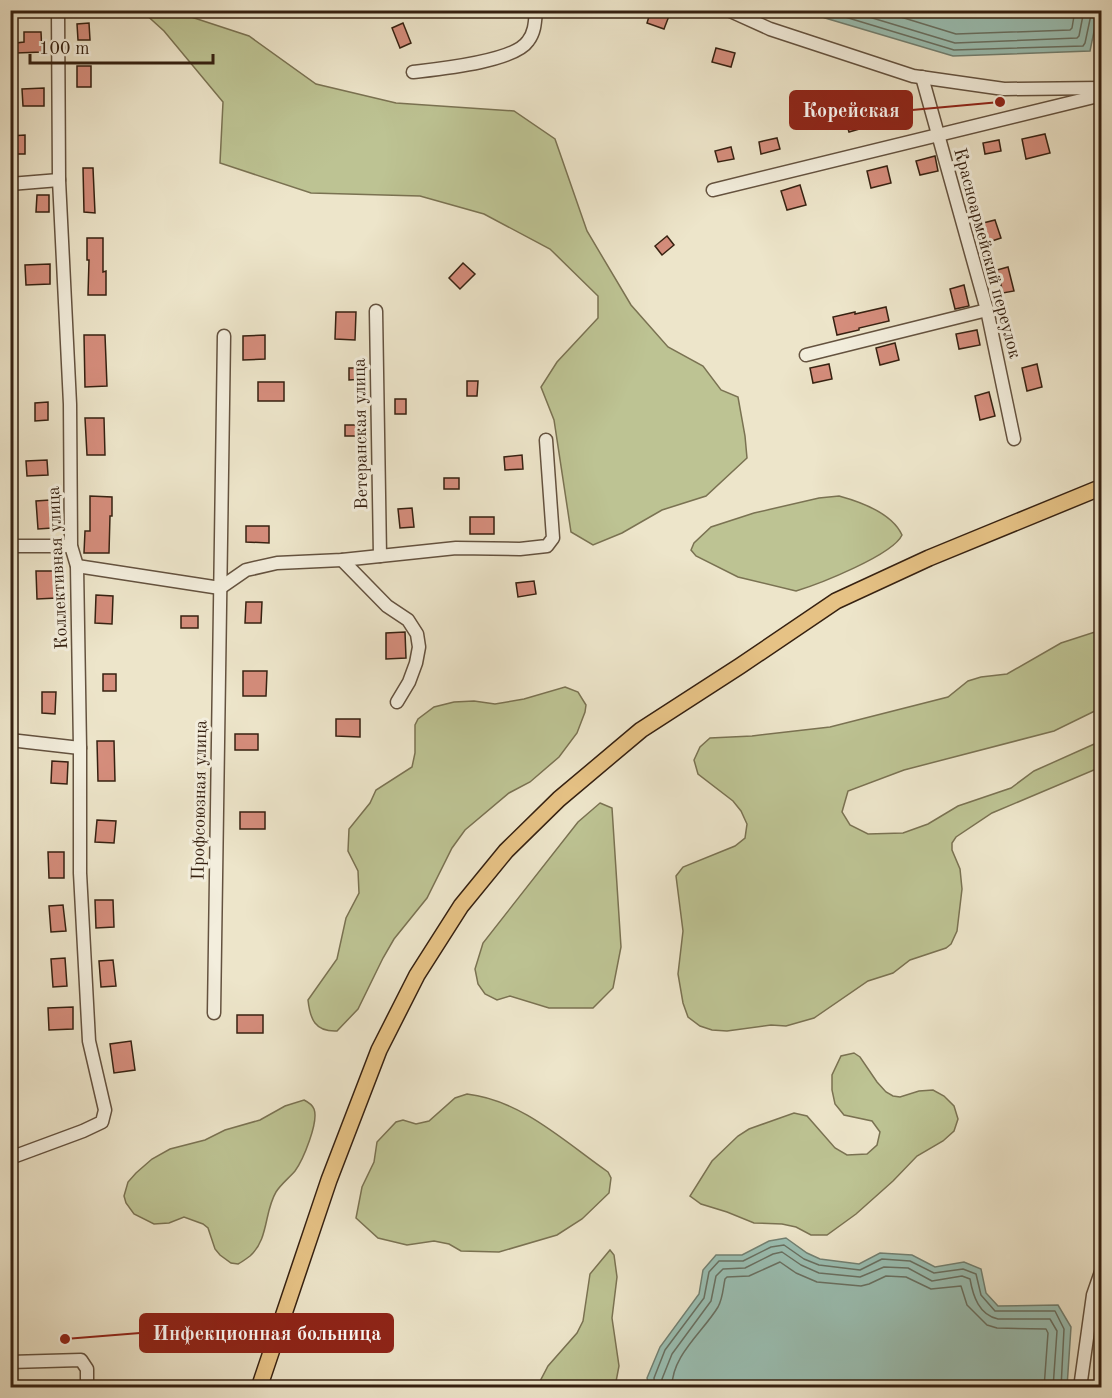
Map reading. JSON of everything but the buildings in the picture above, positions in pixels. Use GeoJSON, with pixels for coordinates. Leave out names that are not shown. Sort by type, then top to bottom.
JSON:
{"type":"FeatureCollection","features":[{"type":"Feature","properties":{"kind":"main road"},"geometry":{"type":"LineString","coordinates":[[259,1388],[329,1180],[379,1050],[417,975],[461,906],[506,851],[559,799],[641,730],[836,602],[929,558],[1101,487]]}},
{"type":"Feature","properties":{"kind":"street","name":"Коллективная улица"},"geometry":{"type":"LineString","coordinates":[[10,1158],[102,1122],[105,1110],[89,1041],[80,873],[77,566],[71,546],[70,404],[59,180],[58,10]]}},
{"type":"Feature","properties":{"kind":"street"},"geometry":{"type":"LineString","coordinates":[[413,72],[461,66],[510,54],[527,44],[534,31],[536,10]]}},
{"type":"Feature","properties":{"kind":"street"},"geometry":{"type":"LineString","coordinates":[[728,10],[770,29],[913,76],[1004,89],[1101,88]]}},
{"type":"Feature","properties":{"kind":"street","name":"Красноармейский переулок"},"geometry":{"type":"LineString","coordinates":[[922,77],[987,310],[1014,439]]}},
{"type":"Feature","properties":{"kind":"street"},"geometry":{"type":"LineString","coordinates":[[713,190],[1101,95]]}},
{"type":"Feature","properties":{"kind":"street"},"geometry":{"type":"LineString","coordinates":[[10,184],[59,180]]}},
{"type":"Feature","properties":{"kind":"street"},"geometry":{"type":"LineString","coordinates":[[806,355],[987,310]]}},
{"type":"Feature","properties":{"kind":"street","name":"Ветеранская улица"},"geometry":{"type":"LineString","coordinates":[[376,311],[380,556]]}},
{"type":"Feature","properties":{"kind":"street","name":"Профсоюзная улица"},"geometry":{"type":"LineString","coordinates":[[214,1013],[224,336]]}},
{"type":"Feature","properties":{"kind":"street"},"geometry":{"type":"LineString","coordinates":[[77,566],[220,588],[246,570],[277,563],[342,560],[456,548],[520,549],[547,546],[553,538],[546,440]]}},
{"type":"Feature","properties":{"kind":"street"},"geometry":{"type":"LineString","coordinates":[[10,546],[71,546]]}},
{"type":"Feature","properties":{"kind":"street"},"geometry":{"type":"LineString","coordinates":[[342,560],[387,606],[408,620],[417,634],[419,647],[416,663],[409,682],[397,702]]}},
{"type":"Feature","properties":{"kind":"street"},"geometry":{"type":"LineString","coordinates":[[10,740],[80,748]]}},
{"type":"Feature","properties":{"kind":"street"},"geometry":{"type":"LineString","coordinates":[[1080,1388],[1093,1295],[1101,1269]]}},
{"type":"Feature","properties":{"kind":"street"},"geometry":{"type":"LineString","coordinates":[[10,1362],[81,1360],[87,1370],[87,1388]]}},
{"type":"Feature","properties":{"kind":"green space"},"geometry":{"type":"Polygon","coordinates":[[[142,11],[173,11],[249,36],[316,84],[396,103],[514,111],[555,139],[587,231],[631,305],[668,347],[703,366],[721,390],[738,397],[747,458],[706,496],[662,510],[622,533],[593,545],[571,532],[554,420],[541,387],[557,362],[598,318],[598,296],[550,249],[484,214],[420,196],[311,193],[220,163],[223,102],[164,31],[142,11]]]}},
{"type":"Feature","properties":{"kind":"green space"},"geometry":{"type":"Polygon","coordinates":[[[839,496],[875,510],[891,520],[902,535],[896,543],[871,560],[807,587],[796,591],[738,577],[696,556],[691,550],[694,543],[711,527],[754,513],[819,498],[839,496]]]}},
{"type":"Feature","properties":{"kind":"green space"},"geometry":{"type":"Polygon","coordinates":[[[1101,630],[1101,708],[1054,731],[904,770],[848,791],[842,812],[850,825],[868,834],[903,833],[928,824],[958,806],[1011,788],[1034,771],[1101,741],[1101,767],[992,813],[956,837],[952,843],[952,850],[960,869],[962,889],[957,931],[951,944],[946,948],[910,960],[893,973],[868,981],[814,1018],[786,1026],[771,1025],[727,1031],[712,1030],[700,1026],[688,1017],[678,974],[683,931],[676,876],[683,867],[735,846],[745,838],[747,824],[733,801],[698,774],[694,760],[700,747],[710,738],[752,736],[830,727],[948,697],[968,681],[1007,674],[1061,643],[1101,630]]]}},
{"type":"Feature","properties":{"kind":"green space"},"geometry":{"type":"Polygon","coordinates":[[[565,687],[578,692],[586,705],[577,733],[559,757],[530,782],[509,793],[465,830],[452,848],[427,898],[394,939],[358,1009],[337,1031],[319,1027],[312,1018],[308,1000],[337,959],[346,918],[359,893],[358,871],[348,851],[349,829],[370,803],[376,790],[412,767],[415,753],[415,725],[418,719],[434,707],[454,702],[474,701],[495,704],[524,699],[565,687]]]}},
{"type":"Feature","properties":{"kind":"green space"},"geometry":{"type":"Polygon","coordinates":[[[600,803],[612,808],[621,947],[613,988],[593,1008],[549,1008],[510,996],[497,1000],[485,994],[478,984],[475,969],[483,943],[578,822],[600,803]]]}},
{"type":"Feature","properties":{"kind":"green space"},"geometry":{"type":"Polygon","coordinates":[[[854,1053],[860,1057],[886,1092],[893,1096],[900,1097],[919,1091],[933,1090],[944,1096],[954,1106],[958,1119],[954,1131],[943,1141],[917,1156],[856,1214],[827,1235],[811,1235],[796,1227],[782,1224],[754,1223],[701,1204],[690,1196],[712,1161],[738,1136],[749,1129],[794,1113],[807,1116],[835,1148],[847,1155],[867,1154],[877,1145],[880,1132],[872,1121],[844,1115],[835,1104],[832,1090],[832,1075],[841,1056],[854,1053]]]}},
{"type":"Feature","properties":{"kind":"green space"},"geometry":{"type":"Polygon","coordinates":[[[467,1094],[506,1104],[542,1124],[608,1172],[611,1178],[609,1193],[582,1219],[557,1235],[499,1252],[461,1251],[449,1244],[434,1241],[407,1245],[378,1238],[356,1218],[362,1187],[374,1162],[377,1142],[396,1122],[403,1120],[416,1124],[429,1121],[455,1098],[467,1094]]]}},
{"type":"Feature","properties":{"kind":"green space"},"geometry":{"type":"Polygon","coordinates":[[[304,1100],[312,1106],[315,1115],[306,1150],[295,1171],[276,1192],[256,1249],[240,1263],[231,1263],[220,1255],[215,1249],[208,1228],[203,1224],[184,1217],[169,1223],[154,1224],[134,1214],[126,1203],[124,1196],[128,1182],[152,1159],[170,1149],[205,1140],[225,1130],[260,1120],[285,1106],[304,1100]]]}},
{"type":"Feature","properties":{"kind":"green space"},"geometry":{"type":"Polygon","coordinates":[[[610,1250],[614,1255],[617,1277],[612,1318],[619,1366],[615,1387],[537,1387],[548,1366],[577,1333],[583,1321],[590,1274],[610,1250]]]}},
{"type":"Feature","properties":{"kind":"water"},"geometry":{"type":"Polygon","coordinates":[[[1058,10],[1098,12],[1090,51],[953,56],[807,11],[1058,10]]]}},
{"type":"Feature","properties":{"kind":"water"},"geometry":{"type":"Polygon","coordinates":[[[786,1238],[820,1259],[859,1264],[880,1253],[912,1255],[935,1267],[964,1262],[981,1269],[986,1293],[998,1306],[1058,1305],[1071,1327],[1067,1387],[650,1387],[647,1378],[660,1347],[699,1294],[703,1270],[716,1255],[742,1255],[769,1241],[786,1238]]]}},
{"type":"Feature","properties":{"kind":"place","name":"Корейская"},"geometry":{"type":"Point","coordinates":[1000,102]}},
{"type":"Feature","properties":{"kind":"place","name":"Инфекционная больница"},"geometry":{"type":"Point","coordinates":[65,1339]}}]}
